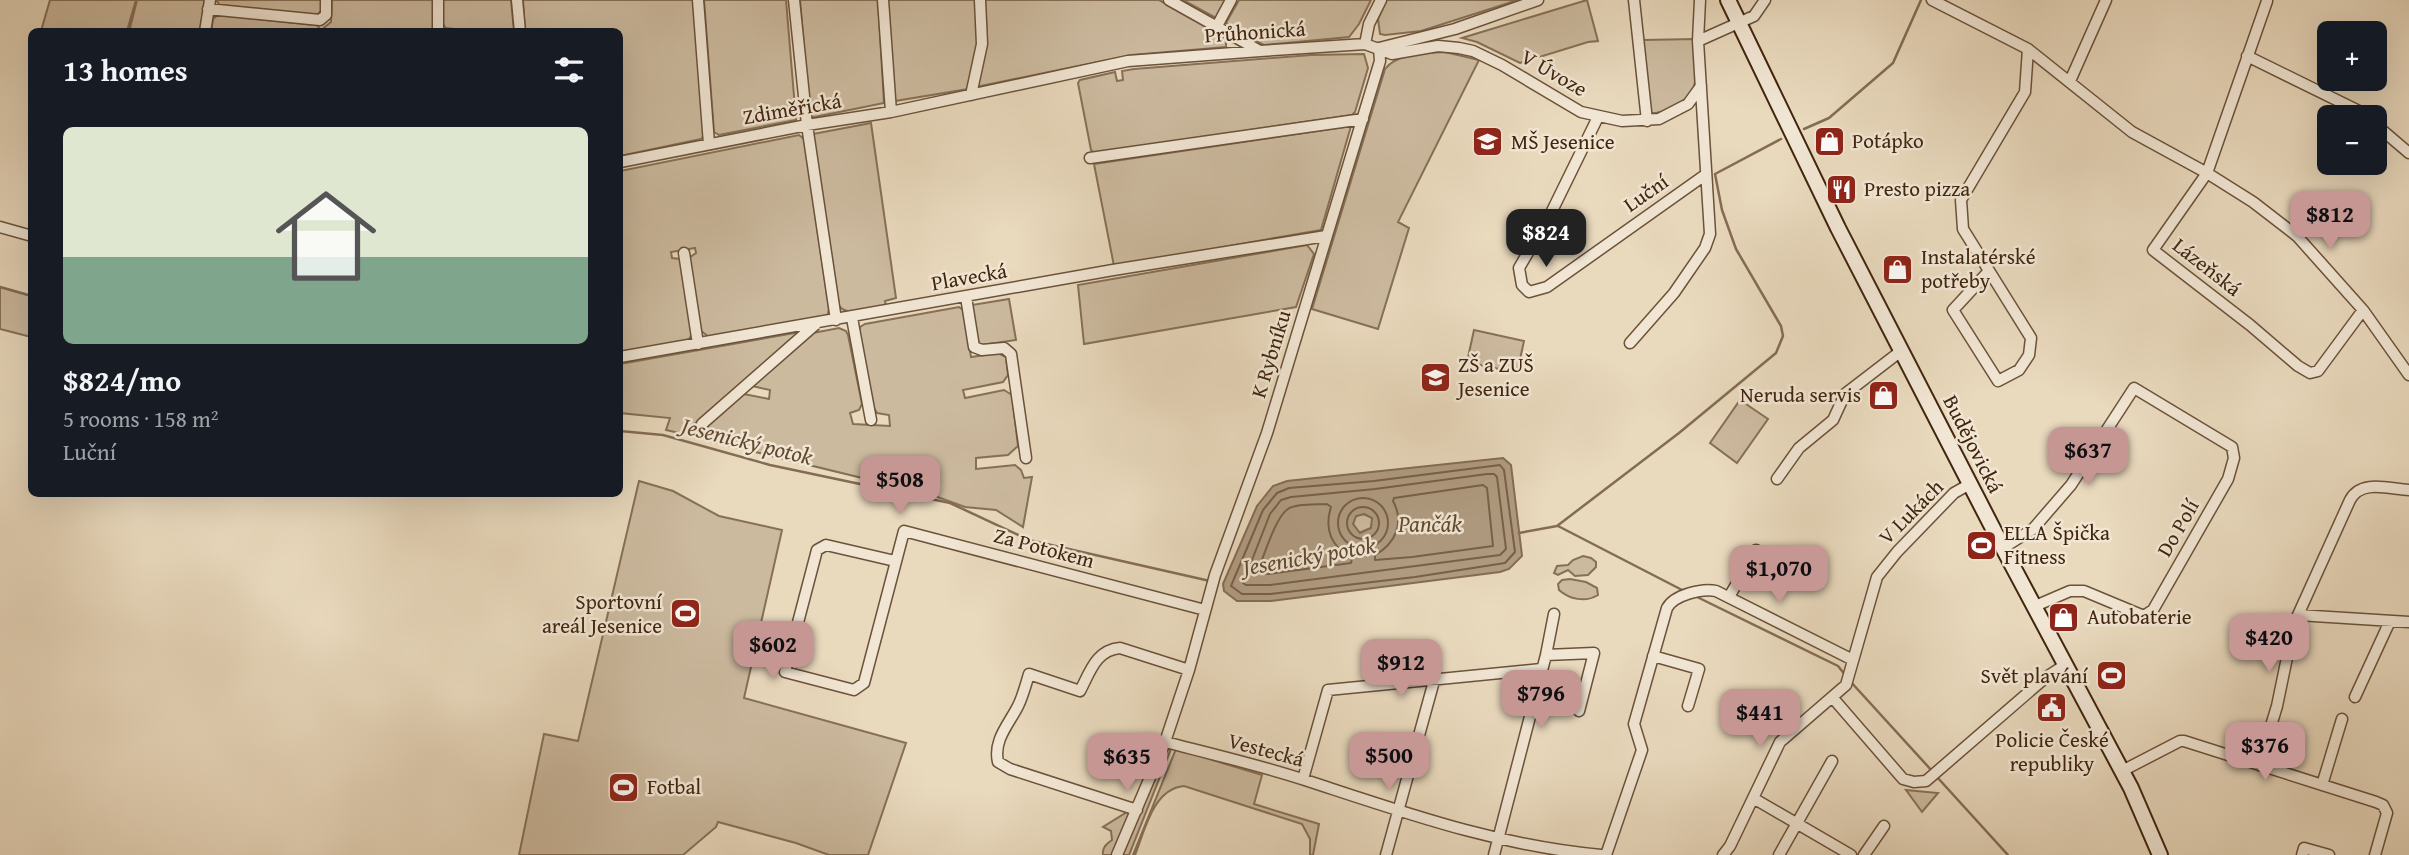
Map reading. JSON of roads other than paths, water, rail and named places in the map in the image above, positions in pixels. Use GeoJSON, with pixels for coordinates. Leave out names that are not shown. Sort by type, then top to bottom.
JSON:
{"type":"FeatureCollection","features":[{"type":"Feature","properties":{"kind":"main road","name":"Budějovická"},"geometry":{"type":"LineString","coordinates":[[1728,0],[1901,351],[2122,771],[2160,855]]}},
{"type":"Feature","properties":{"kind":"street"},"geometry":{"type":"LineString","coordinates":[[206,28],[209,4],[320,20],[326,15],[326,0]]}},
{"type":"Feature","properties":{"kind":"street"},"geometry":{"type":"LineString","coordinates":[[438,0],[438,28]]}},
{"type":"Feature","properties":{"kind":"street"},"geometry":{"type":"LineString","coordinates":[[517,0],[520,28]]}},
{"type":"Feature","properties":{"kind":"street"},"geometry":{"type":"LineString","coordinates":[[698,0],[709,144]]}},
{"type":"Feature","properties":{"kind":"street"},"geometry":{"type":"LineString","coordinates":[[794,0],[807,125],[836,320]]}},
{"type":"Feature","properties":{"kind":"street"},"geometry":{"type":"LineString","coordinates":[[883,0],[891,112]]}},
{"type":"Feature","properties":{"kind":"street"},"geometry":{"type":"LineString","coordinates":[[971,95],[982,44],[980,0]]}},
{"type":"Feature","properties":{"kind":"street"},"geometry":{"type":"LineString","coordinates":[[1169,0],[1260,51]]}},
{"type":"Feature","properties":{"kind":"street"},"geometry":{"type":"LineString","coordinates":[[1217,26],[1231,0]]}},
{"type":"Feature","properties":{"kind":"street"},"geometry":{"type":"LineString","coordinates":[[1365,44],[1369,24],[1381,0]]}},
{"type":"Feature","properties":{"kind":"street","name":"Průhonická"},"geometry":{"type":"LineString","coordinates":[[971,95],[1128,61],[1365,44],[1379,48],[1455,29],[1538,0]]}},
{"type":"Feature","properties":{"kind":"street"},"geometry":{"type":"LineString","coordinates":[[1634,0],[1647,121]]}},
{"type":"Feature","properties":{"kind":"street"},"geometry":{"type":"LineString","coordinates":[[1630,343],[1674,293],[1709,241],[1711,225],[1705,175],[1699,41],[1700,0]]}},
{"type":"Feature","properties":{"kind":"street"},"geometry":{"type":"LineString","coordinates":[[1699,41],[1754,16],[1765,0]]}},
{"type":"Feature","properties":{"kind":"street"},"geometry":{"type":"LineString","coordinates":[[1931,0],[2028,50],[2132,132],[2207,173],[2253,202],[2297,236],[2363,310],[2409,374]]}},
{"type":"Feature","properties":{"kind":"street"},"geometry":{"type":"LineString","coordinates":[[2070,81],[2105,0]]}},
{"type":"Feature","properties":{"kind":"street"},"geometry":{"type":"LineString","coordinates":[[2207,173],[2267,1]]}},
{"type":"Feature","properties":{"kind":"street","name":"V Úvoze"},"geometry":{"type":"LineString","coordinates":[[1379,48],[1392,54],[1438,47],[1473,51],[1581,112],[1622,121],[1659,119],[1683,107],[1693,99],[1701,86]]}},
{"type":"Feature","properties":{"kind":"street","name":"K Rybníku"},"geometry":{"type":"LineString","coordinates":[[1117,855],[1165,742],[1189,670],[1215,575],[1267,433],[1380,61],[1379,48]]}},
{"type":"Feature","properties":{"kind":"street"},"geometry":{"type":"LineString","coordinates":[[1989,271],[1953,310],[1998,381],[2018,370],[2029,355],[2031,338],[1963,229],[1961,200],[2025,92],[2028,50]]}},
{"type":"Feature","properties":{"kind":"street"},"geometry":{"type":"LineString","coordinates":[[2247,56],[2349,105]]}},
{"type":"Feature","properties":{"kind":"street","name":"Zdiměřická"},"geometry":{"type":"LineString","coordinates":[[623,161],[971,95]]}},
{"type":"Feature","properties":{"kind":"street","name":"Luční"},"geometry":{"type":"LineString","coordinates":[[1598,117],[1551,214],[1519,268],[1522,285],[1530,292],[1547,287],[1705,175]]}},
{"type":"Feature","properties":{"kind":"street"},"geometry":{"type":"LineString","coordinates":[[1090,158],[1363,119]]}},
{"type":"Feature","properties":{"kind":"street"},"geometry":{"type":"LineString","coordinates":[[2387,134],[2409,153]]}},
{"type":"Feature","properties":{"kind":"street","name":"Lázeňská"},"geometry":{"type":"LineString","coordinates":[[2207,173],[2153,250],[2310,373],[2318,371],[2363,310]]}},
{"type":"Feature","properties":{"kind":"street"},"geometry":{"type":"LineString","coordinates":[[0,227],[28,235]]}},
{"type":"Feature","properties":{"kind":"street","name":"Plavecká"},"geometry":{"type":"LineString","coordinates":[[623,357],[1113,270],[1326,236]]}},
{"type":"Feature","properties":{"kind":"street"},"geometry":{"type":"LineString","coordinates":[[684,253],[698,344]]}},
{"type":"Feature","properties":{"kind":"street"},"geometry":{"type":"LineString","coordinates":[[966,297],[974,347],[982,350],[1004,348],[1011,354],[1026,458]]}},
{"type":"Feature","properties":{"kind":"street"},"geometry":{"type":"LineString","coordinates":[[852,318],[871,419]]}},
{"type":"Feature","properties":{"kind":"street"},"geometry":{"type":"LineString","coordinates":[[702,424],[817,324]]}},
{"type":"Feature","properties":{"kind":"street"},"geometry":{"type":"LineString","coordinates":[[1777,479],[1799,448],[1833,420],[1845,394],[1901,351]]}},
{"type":"Feature","properties":{"kind":"street","name":"Do Polí"},"geometry":{"type":"LineString","coordinates":[[2003,548],[2034,529],[2071,485],[2134,388],[2232,447],[2234,458],[2228,479],[2153,610],[2144,616],[2084,591],[2070,590],[2034,607]]}},
{"type":"Feature","properties":{"kind":"street","name":"V Lukách"},"geometry":{"type":"LineString","coordinates":[[1723,855],[1730,846],[1780,742],[1846,685],[1877,577],[1897,552],[1954,493],[1970,484]]}},
{"type":"Feature","properties":{"kind":"street"},"geometry":{"type":"LineString","coordinates":[[2259,765],[2277,706],[2298,615],[2353,494],[2365,486],[2409,490]]}},
{"type":"Feature","properties":{"kind":"street","name":"Za Potokem"},"geometry":{"type":"LineString","coordinates":[[895,561],[826,545],[817,550],[785,672],[854,690],[864,683],[904,531],[1205,610]]}},
{"type":"Feature","properties":{"kind":"street"},"geometry":{"type":"LineString","coordinates":[[1729,597],[1756,550]]}},
{"type":"Feature","properties":{"kind":"street"},"geometry":{"type":"LineString","coordinates":[[1604,855],[1642,750],[1634,724],[1669,603],[1708,589],[1853,660]]}},
{"type":"Feature","properties":{"kind":"street"},"geometry":{"type":"LineString","coordinates":[[1494,855],[1546,655],[1554,614]]}},
{"type":"Feature","properties":{"kind":"street"},"geometry":{"type":"LineString","coordinates":[[2298,615],[2409,622]]}},
{"type":"Feature","properties":{"kind":"street"},"geometry":{"type":"LineString","coordinates":[[2355,696],[2390,621]]}},
{"type":"Feature","properties":{"kind":"street"},"geometry":{"type":"LineString","coordinates":[[1137,810],[1010,769],[998,762],[996,752],[1002,734],[1019,705],[1029,674],[1080,691],[1098,657],[1109,649],[1120,648],[1189,670]]}},
{"type":"Feature","properties":{"kind":"street"},"geometry":{"type":"LineString","coordinates":[[1546,655],[1594,653],[1579,711]]}},
{"type":"Feature","properties":{"kind":"street"},"geometry":{"type":"LineString","coordinates":[[1653,656],[1699,669],[1688,706]]}},
{"type":"Feature","properties":{"kind":"street"},"geometry":{"type":"LineString","coordinates":[[1832,697],[1903,779],[1926,781],[2045,678],[2065,665]]}},
{"type":"Feature","properties":{"kind":"street"},"geometry":{"type":"LineString","coordinates":[[1303,779],[1328,690],[1541,668]]}},
{"type":"Feature","properties":{"kind":"street"},"geometry":{"type":"LineString","coordinates":[[1386,855],[1434,681]]}},
{"type":"Feature","properties":{"kind":"street"},"geometry":{"type":"LineString","coordinates":[[2322,785],[2342,719]]}},
{"type":"Feature","properties":{"kind":"street"},"geometry":{"type":"LineString","coordinates":[[2122,771],[2180,741],[2384,805],[2387,813],[2375,855]]}},
{"type":"Feature","properties":{"kind":"street","name":"Vestecká"},"geometry":{"type":"LineString","coordinates":[[1165,742],[1303,779],[1399,812],[1497,840],[1536,848],[1604,855]]}},
{"type":"Feature","properties":{"kind":"street"},"geometry":{"type":"LineString","coordinates":[[1779,855],[1832,761]]}},
{"type":"Feature","properties":{"kind":"street"},"geometry":{"type":"LineString","coordinates":[[1754,798],[1851,855]]}},
{"type":"Feature","properties":{"kind":"street"},"geometry":{"type":"LineString","coordinates":[[1864,855],[1884,826]]}},
{"type":"Feature","properties":{"kind":"street"},"geometry":{"type":"LineString","coordinates":[[2302,855],[2304,848],[2329,855]]}},
{"type":"Feature","properties":{"kind":"water","name":"Pančák"},"geometry":{"type":"Polygon","coordinates":[[[1503,458],[1511,465],[1522,556],[1509,569],[1500,572],[1271,601],[1237,601],[1224,591],[1223,584],[1257,506],[1273,486],[1287,481],[1503,458]],[[1364,514],[1356,516],[1353,524],[1360,533],[1371,528],[1372,518],[1364,514]]]}},
{"type":"Feature","properties":{"kind":"waterway","name":"Jesenický potok"},"geometry":{"type":"LineString","coordinates":[[1804,129],[1829,118],[1893,63],[1921,0]]}},
{"type":"Feature","properties":{"kind":"waterway","name":"Jesenický potok"},"geometry":{"type":"LineString","coordinates":[[1519,533],[1557,526],[1679,433],[1776,353],[1783,336],[1781,326],[1736,249],[1722,210],[1715,174],[1781,139]]}},
{"type":"Feature","properties":{"kind":"waterway","name":"Jesenický potok"},"geometry":{"type":"LineString","coordinates":[[0,287],[28,295]]}},
{"type":"Feature","properties":{"kind":"waterway","name":"Jesenický potok"},"geometry":{"type":"LineString","coordinates":[[623,431],[663,435],[770,465],[950,503],[1029,540],[1210,581]]}},
{"type":"Feature","properties":{"kind":"waterway"},"geometry":{"type":"LineString","coordinates":[[1558,526],[1686,592]]}},
{"type":"Feature","properties":{"kind":"waterway"},"geometry":{"type":"LineString","coordinates":[[1695,596],[1838,666],[1846,676]]}},
{"type":"Feature","properties":{"kind":"waterway"},"geometry":{"type":"LineString","coordinates":[[1850,681],[1933,772]]}},
{"type":"Feature","properties":{"kind":"waterway"},"geometry":{"type":"LineString","coordinates":[[1937,777],[2008,855]]}},
{"type":"Feature","properties":{"kind":"place","name":"Potápko"},"geometry":{"type":"Point","coordinates":[1829,141]}},
{"type":"Feature","properties":{"kind":"place","name":"MŠ Jesenice"},"geometry":{"type":"Point","coordinates":[1488,142]}},
{"type":"Feature","properties":{"kind":"place","name":"Presto pizza"},"geometry":{"type":"Point","coordinates":[1841,189]}},
{"type":"Feature","properties":{"kind":"place","name":"Instalatérské potřeby"},"geometry":{"type":"Point","coordinates":[1898,269]}},
{"type":"Feature","properties":{"kind":"place","name":"ZŠ a ZUŠ Jesenice"},"geometry":{"type":"Point","coordinates":[1435,377]}},
{"type":"Feature","properties":{"kind":"place","name":"Neruda servis"},"geometry":{"type":"Point","coordinates":[1884,395]}},
{"type":"Feature","properties":{"kind":"place","name":"ELLA Špička Fitness"},"geometry":{"type":"Point","coordinates":[1981,545]}},
{"type":"Feature","properties":{"kind":"place","name":"Sportovní areál Jesenice"},"geometry":{"type":"Point","coordinates":[685,614]}},
{"type":"Feature","properties":{"kind":"place","name":"Autobaterie"},"geometry":{"type":"Point","coordinates":[2064,617]}},
{"type":"Feature","properties":{"kind":"place","name":"Svět plavání"},"geometry":{"type":"Point","coordinates":[2111,676]}},
{"type":"Feature","properties":{"kind":"place","name":"Policie České republiky"},"geometry":{"type":"Point","coordinates":[2052,708]}},
{"type":"Feature","properties":{"kind":"place","name":"Fotbal"},"geometry":{"type":"Point","coordinates":[624,787]}}]}
